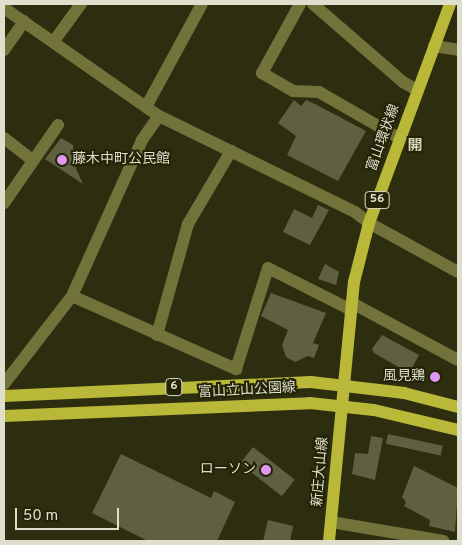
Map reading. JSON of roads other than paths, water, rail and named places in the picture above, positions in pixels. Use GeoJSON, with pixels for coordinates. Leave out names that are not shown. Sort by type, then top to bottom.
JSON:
{"type":"FeatureCollection","features":[{"type":"Feature","properties":{"kind":"main road","name":"富山環状線"},"geometry":{"type":"LineString","coordinates":[[341,405],[354,282],[369,224],[399,138],[450,4]]}},
{"type":"Feature","properties":{"kind":"main road","name":"富山立山公園線"},"geometry":{"type":"LineString","coordinates":[[4,396],[292,382],[344,384],[404,393],[458,407]]}},
{"type":"Feature","properties":{"kind":"main road","name":"富山立山公園線"},"geometry":{"type":"LineString","coordinates":[[4,416],[310,403],[341,405],[458,430]]}},
{"type":"Feature","properties":{"kind":"main road","name":"新庄大山線"},"geometry":{"type":"LineString","coordinates":[[329,541],[341,405]]}},
{"type":"Feature","properties":{"kind":"street"},"geometry":{"type":"LineString","coordinates":[[54,41],[81,4]]}},
{"type":"Feature","properties":{"kind":"street"},"geometry":{"type":"LineString","coordinates":[[146,107],[202,4]]}},
{"type":"Feature","properties":{"kind":"street"},"geometry":{"type":"LineString","coordinates":[[300,4],[262,73],[293,91],[319,92],[399,138]]}},
{"type":"Feature","properties":{"kind":"street"},"geometry":{"type":"LineString","coordinates":[[313,4],[403,82],[417,90]]}},
{"type":"Feature","properties":{"kind":"street"},"geometry":{"type":"LineString","coordinates":[[4,8],[54,41],[159,116],[355,212],[369,224],[458,272]]}},
{"type":"Feature","properties":{"kind":"street"},"geometry":{"type":"LineString","coordinates":[[4,50],[24,21]]}},
{"type":"Feature","properties":{"kind":"street"},"geometry":{"type":"LineString","coordinates":[[434,46],[458,50]]}},
{"type":"Feature","properties":{"kind":"street"},"geometry":{"type":"LineString","coordinates":[[4,384],[72,296],[142,140],[159,116]]}},
{"type":"Feature","properties":{"kind":"street"},"geometry":{"type":"LineString","coordinates":[[4,202],[58,125]]}},
{"type":"Feature","properties":{"kind":"street"},"geometry":{"type":"LineString","coordinates":[[4,138],[33,161]]}},
{"type":"Feature","properties":{"kind":"street"},"geometry":{"type":"LineString","coordinates":[[157,335],[188,224],[231,151]]}},
{"type":"Feature","properties":{"kind":"street"},"geometry":{"type":"LineString","coordinates":[[72,296],[236,369],[268,268],[351,306],[458,360]]}},
{"type":"Feature","properties":{"kind":"street"},"geometry":{"type":"LineString","coordinates":[[331,522],[443,541]]}},
{"type":"Feature","properties":{"kind":"place","name":"藤木中町公民館"},"geometry":{"type":"Point","coordinates":[62,160]}},
{"type":"Feature","properties":{"kind":"place","name":"風見鶏"},"geometry":{"type":"Point","coordinates":[435,377]}},
{"type":"Feature","properties":{"kind":"place","name":"ローソン"},"geometry":{"type":"Point","coordinates":[266,470]}},
{"type":"Feature","properties":{"kind":"district","name":"開"},"geometry":{"type":"Point","coordinates":[415,147]}}]}
